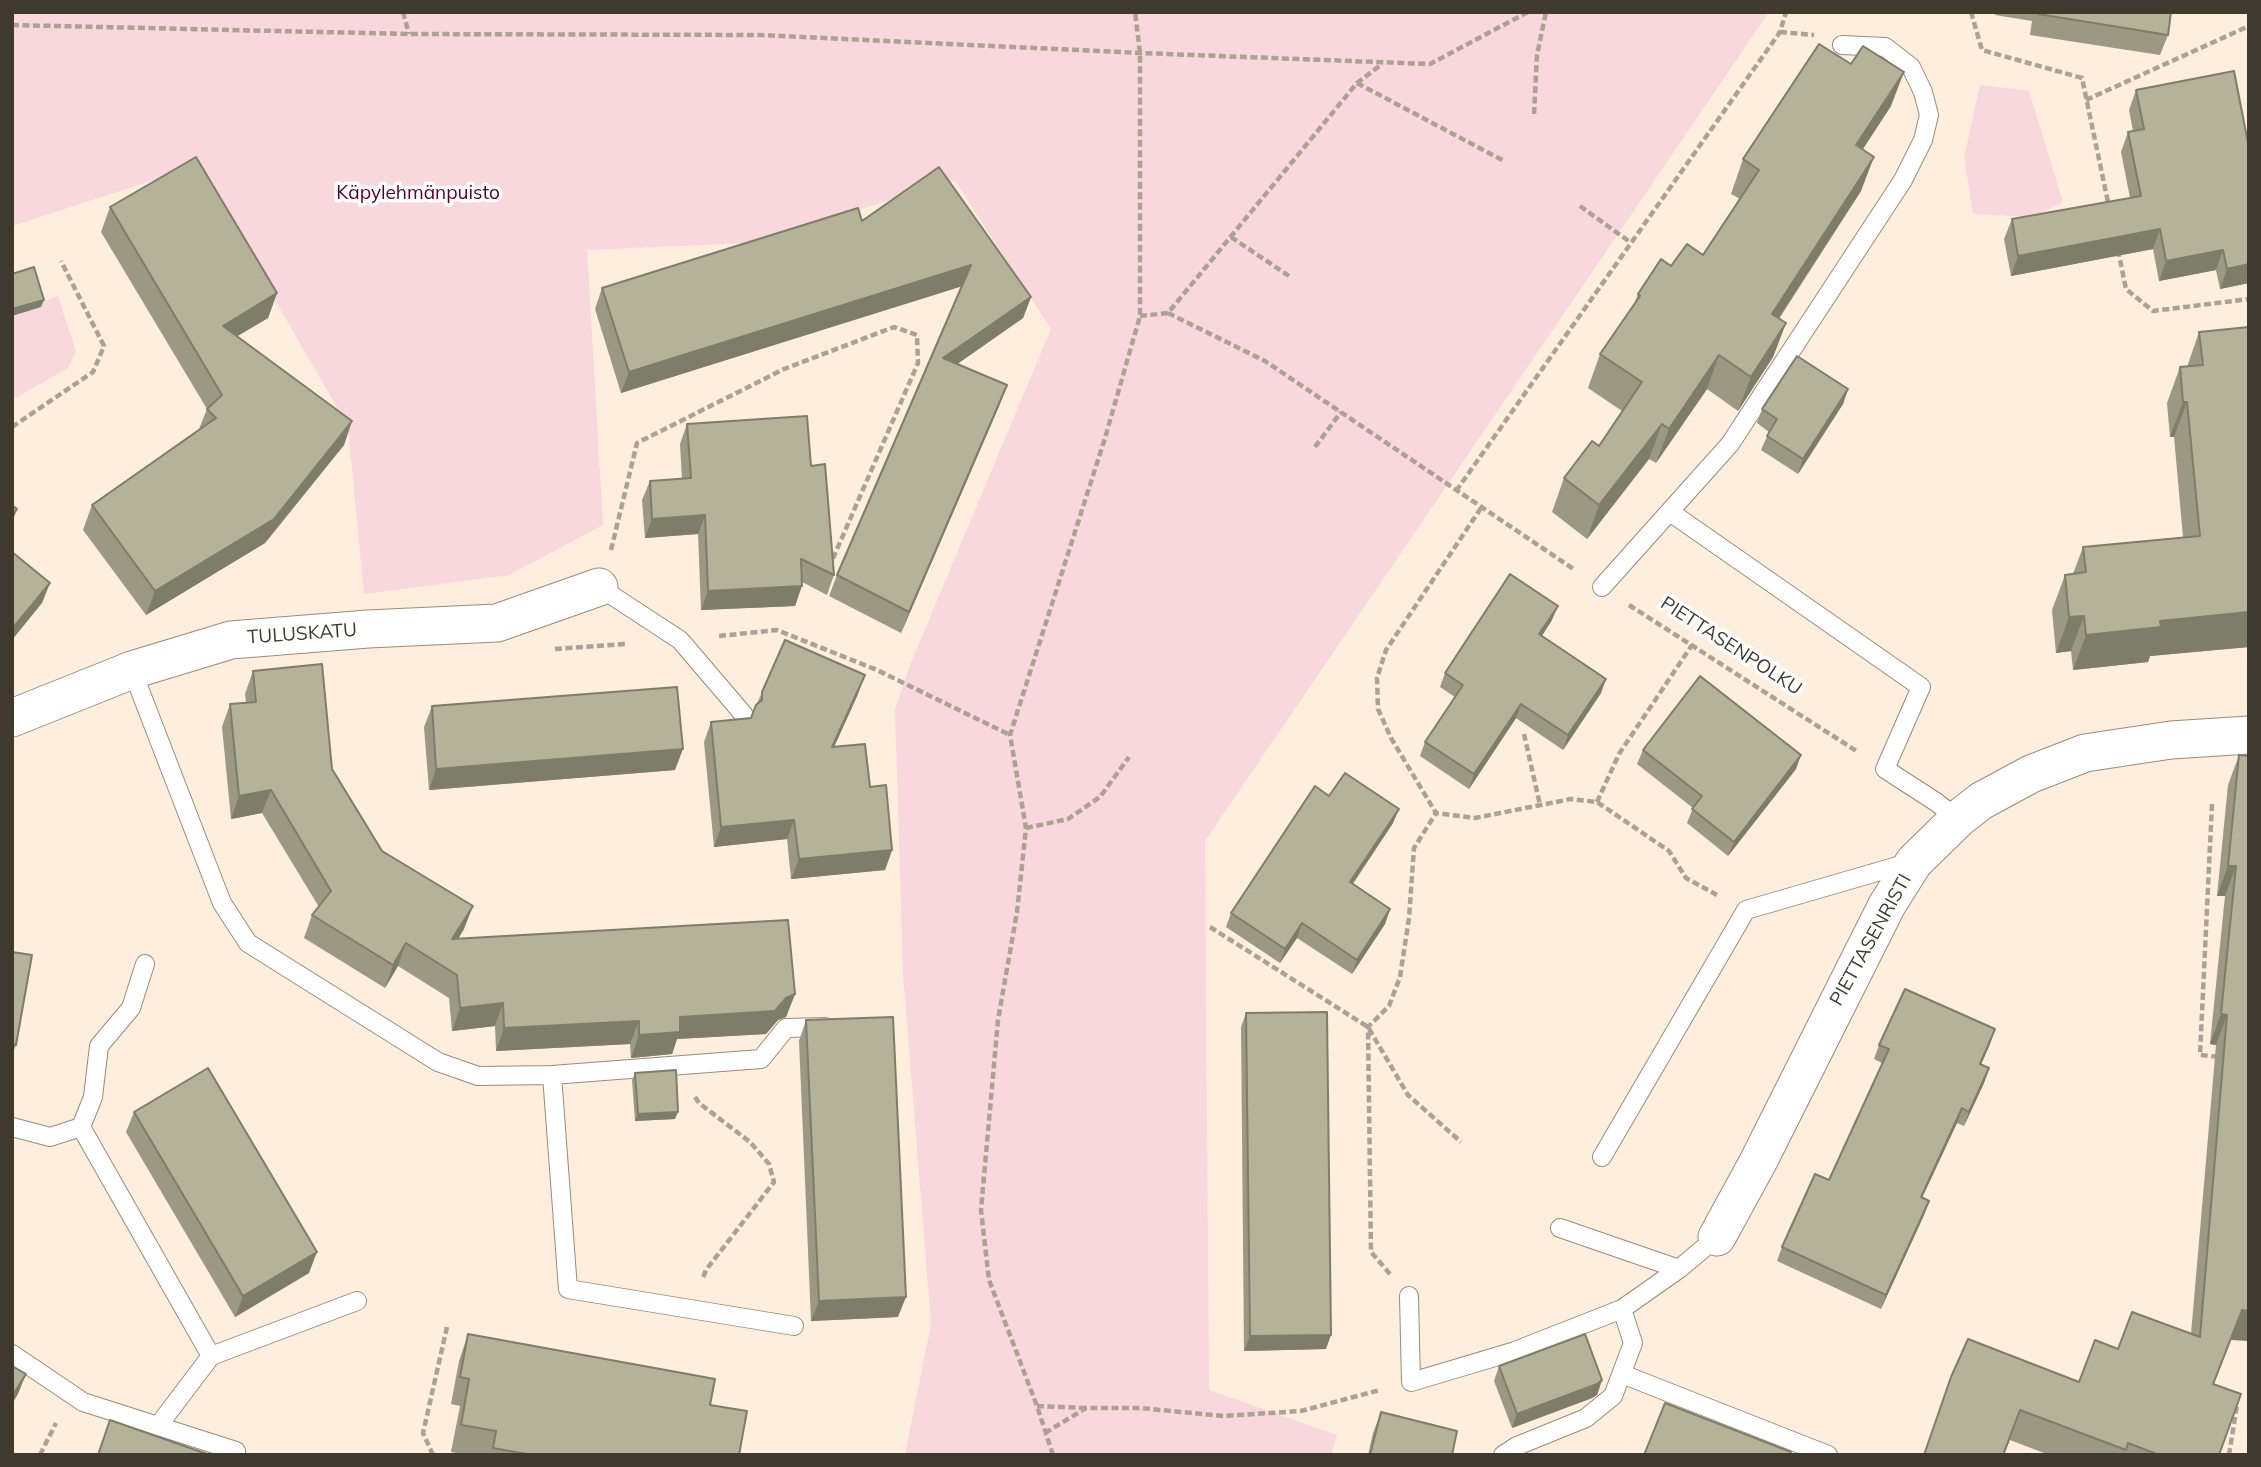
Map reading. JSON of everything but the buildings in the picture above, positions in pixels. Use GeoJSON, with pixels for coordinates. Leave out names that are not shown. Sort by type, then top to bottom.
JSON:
{"type":"FeatureCollection","features":[{"type":"Feature","properties":{"kind":"street","name":"TULUSKATU"},"geometry":{"type":"LineString","coordinates":[[12,718],[132,670],[231,640],[368,629],[497,623],[598,587]]}},
{"type":"Feature","properties":{"kind":"street","name":"PIETTASENRISTI"},"geometry":{"type":"LineString","coordinates":[[1717,1237],[1758,1162],[1887,905],[1914,862],[1958,819],[1981,800],[2031,774],[2085,753],[2171,740],[2249,735]]}},
{"type":"Feature","properties":{"kind":"lane"},"geometry":{"type":"LineString","coordinates":[[1602,587],[1730,444],[1903,180],[1923,140],[1929,115],[1912,67],[1885,47],[1842,45]]}},
{"type":"Feature","properties":{"kind":"lane"},"geometry":{"type":"LineString","coordinates":[[1670,512],[1921,687],[1885,769],[1958,819]]}},
{"type":"Feature","properties":{"kind":"lane"},"geometry":{"type":"LineString","coordinates":[[598,587],[680,640],[744,715]]}},
{"type":"Feature","properties":{"kind":"lane"},"geometry":{"type":"LineString","coordinates":[[132,670],[222,903],[248,943],[438,1062],[478,1076],[552,1075],[761,1059],[786,1028],[841,1027]]}},
{"type":"Feature","properties":{"kind":"lane"},"geometry":{"type":"LineString","coordinates":[[1602,1157],[1746,910],[1914,862]]}},
{"type":"Feature","properties":{"kind":"lane"},"geometry":{"type":"LineString","coordinates":[[81,1127],[93,1097],[99,1046],[131,1008],[145,964]]}},
{"type":"Feature","properties":{"kind":"lane"},"geometry":{"type":"LineString","coordinates":[[552,1075],[568,1289],[794,1326]]}},
{"type":"Feature","properties":{"kind":"lane"},"geometry":{"type":"LineString","coordinates":[[12,1127],[50,1137],[81,1127]]}},
{"type":"Feature","properties":{"kind":"lane"},"geometry":{"type":"LineString","coordinates":[[81,1127],[211,1356]]}},
{"type":"Feature","properties":{"kind":"lane"},"geometry":{"type":"LineString","coordinates":[[1560,1228],[1679,1269]]}},
{"type":"Feature","properties":{"kind":"lane"},"geometry":{"type":"LineString","coordinates":[[1409,1296],[1411,1382],[1515,1351],[1622,1310],[1679,1269],[1717,1237]]}},
{"type":"Feature","properties":{"kind":"lane"},"geometry":{"type":"LineString","coordinates":[[158,1426],[211,1356],[358,1301]]}},
{"type":"Feature","properties":{"kind":"lane"},"geometry":{"type":"LineString","coordinates":[[1503,1455],[1517,1446],[1586,1418],[1613,1396],[1633,1343],[1622,1310]]}},
{"type":"Feature","properties":{"kind":"lane"},"geometry":{"type":"LineString","coordinates":[[12,1354],[83,1402],[236,1451]]}},
{"type":"Feature","properties":{"kind":"lane"},"geometry":{"type":"LineString","coordinates":[[1622,1374],[1828,1455]]}},
{"type":"Feature","properties":{"kind":"path"},"geometry":{"type":"LineString","coordinates":[[403,12],[409,34]]}},
{"type":"Feature","properties":{"kind":"path"},"geometry":{"type":"LineString","coordinates":[[1053,1455],[989,1280],[981,1210],[998,1020],[1017,912],[1026,828],[1010,736],[1105,438],[1140,316],[1140,53],[1135,12]]}},
{"type":"Feature","properties":{"kind":"path"},"geometry":{"type":"LineString","coordinates":[[12,25],[409,34],[760,34],[1383,64],[1430,64],[1528,12]]}},
{"type":"Feature","properties":{"kind":"path"},"geometry":{"type":"LineString","coordinates":[[1534,114],[1537,55],[1546,12]]}},
{"type":"Feature","properties":{"kind":"path"},"geometry":{"type":"LineString","coordinates":[[1456,491],[1780,32],[1786,12]]}},
{"type":"Feature","properties":{"kind":"path"},"geometry":{"type":"LineString","coordinates":[[1971,12],[1982,50],[2082,78],[2109,208]]}},
{"type":"Feature","properties":{"kind":"path"},"geometry":{"type":"LineString","coordinates":[[2086,100],[2249,26]]}},
{"type":"Feature","properties":{"kind":"path"},"geometry":{"type":"LineString","coordinates":[[1140,316],[1168,313],[1357,83],[1383,64]]}},
{"type":"Feature","properties":{"kind":"path"},"geometry":{"type":"LineString","coordinates":[[1357,83],[1504,161]]}},
{"type":"Feature","properties":{"kind":"path"},"geometry":{"type":"LineString","coordinates":[[1580,206],[1630,242]]}},
{"type":"Feature","properties":{"kind":"path"},"geometry":{"type":"LineString","coordinates":[[1231,237],[1289,276]]}},
{"type":"Feature","properties":{"kind":"path"},"geometry":{"type":"LineString","coordinates":[[2118,248],[2126,289],[2153,311],[2249,299]]}},
{"type":"Feature","properties":{"kind":"path"},"geometry":{"type":"LineString","coordinates":[[12,427],[93,372],[104,346],[61,261]]}},
{"type":"Feature","properties":{"kind":"path","name":"PIETTASENPOLKU"},"geometry":{"type":"LineString","coordinates":[[1168,313],[1265,361],[1481,508],[1885,769]]}},
{"type":"Feature","properties":{"kind":"path"},"geometry":{"type":"LineString","coordinates":[[598,587],[617,534],[637,443],[796,364],[894,327],[917,335],[918,363],[828,570]]}},
{"type":"Feature","properties":{"kind":"path"},"geometry":{"type":"LineString","coordinates":[[1315,447],[1341,412]]}},
{"type":"Feature","properties":{"kind":"path"},"geometry":{"type":"LineString","coordinates":[[1436,813],[1391,738],[1378,709],[1377,678],[1386,650],[1481,508]]}},
{"type":"Feature","properties":{"kind":"path"},"geometry":{"type":"LineString","coordinates":[[680,640],[777,631],[877,670],[1010,736]]}},
{"type":"Feature","properties":{"kind":"path"},"geometry":{"type":"LineString","coordinates":[[1597,802],[1619,754],[1692,645]]}},
{"type":"Feature","properties":{"kind":"path"},"geometry":{"type":"LineString","coordinates":[[1524,734],[1540,806]]}},
{"type":"Feature","properties":{"kind":"path"},"geometry":{"type":"LineString","coordinates":[[1026,828],[1068,819],[1100,797],[1129,757]]}},
{"type":"Feature","properties":{"kind":"path"},"geometry":{"type":"LineString","coordinates":[[1436,813],[1475,818],[1571,799],[1597,802],[1669,851],[1686,878],[1746,910]]}},
{"type":"Feature","properties":{"kind":"path"},"geometry":{"type":"LineString","coordinates":[[2212,804],[2200,1055],[2224,1057]]}},
{"type":"Feature","properties":{"kind":"path"},"geometry":{"type":"LineString","coordinates":[[1409,1296],[1371,1252],[1368,1027],[1389,1006],[1400,977],[1409,918],[1414,848],[1436,813]]}},
{"type":"Feature","properties":{"kind":"path"},"geometry":{"type":"LineString","coordinates":[[1210,927],[1368,1027],[1408,1094],[1461,1142]]}},
{"type":"Feature","properties":{"kind":"path"},"geometry":{"type":"LineString","coordinates":[[677,1066],[699,1103],[750,1142],[769,1164],[774,1182],[706,1270],[693,1310]]}},
{"type":"Feature","properties":{"kind":"path"},"geometry":{"type":"LineString","coordinates":[[433,1455],[423,1433],[447,1327]]}},
{"type":"Feature","properties":{"kind":"path"},"geometry":{"type":"LineString","coordinates":[[1037,1406],[1140,1408],[1223,1416],[1301,1411],[1411,1382]]}},
{"type":"Feature","properties":{"kind":"path"},"geometry":{"type":"LineString","coordinates":[[2229,1455],[2238,1397]]}},
{"type":"Feature","properties":{"kind":"path"},"geometry":{"type":"LineString","coordinates":[[1045,1433],[1086,1408]]}},
{"type":"Feature","properties":{"kind":"green space","name":"Käpylehmänpuisto"},"geometry":{"type":"Polygon","coordinates":[[[12,12],[1769,12],[1205,841],[1209,1390],[1337,1435],[1331,1455],[905,1455],[931,1324],[903,973],[895,709],[910,665],[1051,329],[955,181],[747,243],[587,250],[603,525],[509,575],[364,594],[348,426],[197,166],[12,226],[12,12]]]}},
{"type":"Feature","properties":{"kind":"green space"},"geometry":{"type":"Polygon","coordinates":[[[1980,85],[2029,91],[2063,202],[2033,217],[1973,214],[1964,157],[1980,85]]]}},
{"type":"Feature","properties":{"kind":"green space"},"geometry":{"type":"Polygon","coordinates":[[[58,296],[76,351],[68,368],[12,400],[12,315],[58,296]]]}}]}
